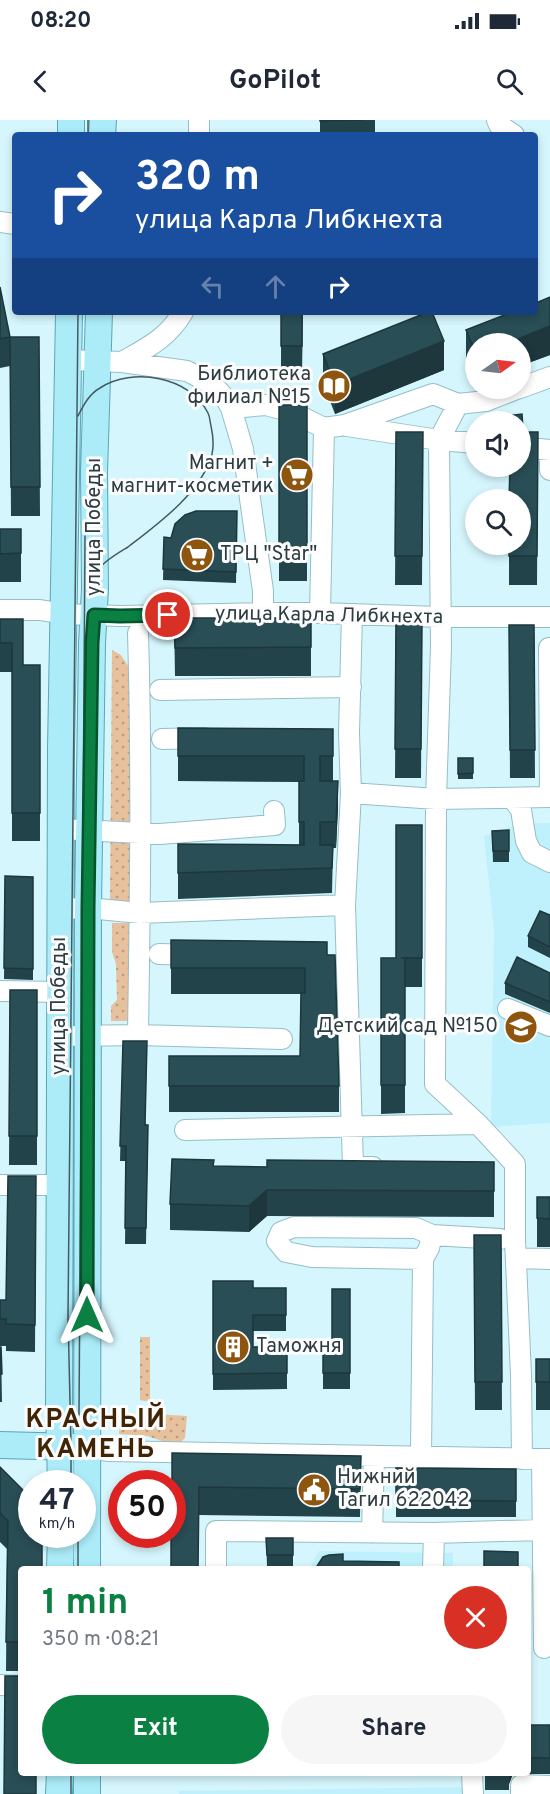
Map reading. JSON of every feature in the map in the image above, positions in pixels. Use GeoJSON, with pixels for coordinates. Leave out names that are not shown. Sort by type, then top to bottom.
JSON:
{"type":"FeatureCollection","features":[{"type":"Feature","properties":{"kind":"main road","name":"улица Победы"},"geometry":{"type":"LineString","coordinates":[[61,1470],[60,829],[69,315]]}},
{"type":"Feature","properties":{"kind":"main road","name":"улица Победы"},"geometry":{"type":"LineString","coordinates":[[87,1566],[88,908],[94,615],[94,473],[110,362],[100,315]]}},
{"type":"Feature","properties":{"kind":"main road"},"geometry":{"type":"LineString","coordinates":[[0,1445],[60,1445],[88,1448]]}},
{"type":"Feature","properties":{"kind":"main road"},"geometry":{"type":"LineString","coordinates":[[60,1566],[61,1548]]}},
{"type":"Feature","properties":{"kind":"main road"},"geometry":{"type":"LineString","coordinates":[[59,1794],[60,1776]]}},
{"type":"Feature","properties":{"kind":"main road"},"geometry":{"type":"LineString","coordinates":[[87,1776],[87,1794]]}},
{"type":"Feature","properties":{"kind":"street"},"geometry":{"type":"LineString","coordinates":[[497,120],[510,132]]}},
{"type":"Feature","properties":{"kind":"street"},"geometry":{"type":"LineString","coordinates":[[110,362],[161,340],[181,315]]}},
{"type":"Feature","properties":{"kind":"street"},"geometry":{"type":"LineString","coordinates":[[68,360],[110,362],[187,371],[212,384],[231,408],[243,449],[263,591],[263,613]]}},
{"type":"Feature","properties":{"kind":"street"},"geometry":{"type":"LineString","coordinates":[[531,384],[550,377]]}},
{"type":"Feature","properties":{"kind":"street"},"geometry":{"type":"LineString","coordinates":[[231,408],[266,405],[292,412],[324,428],[345,425],[433,394],[458,404],[491,399]]}},
{"type":"Feature","properties":{"kind":"street"},"geometry":{"type":"LineString","coordinates":[[458,404],[439,440],[441,646],[436,799],[435,1084],[478,1124],[515,1164],[515,1249],[531,1375],[522,1459]]}},
{"type":"Feature","properties":{"kind":"street"},"geometry":{"type":"LineString","coordinates":[[345,425],[465,442]]}},
{"type":"Feature","properties":{"kind":"street"},"geometry":{"type":"LineString","coordinates":[[320,613],[324,428]]}},
{"type":"Feature","properties":{"kind":"street"},"geometry":{"type":"LineString","coordinates":[[531,448],[550,450],[550,470]]}},
{"type":"Feature","properties":{"kind":"street","name":"улица Карла Либкнехта"},"geometry":{"type":"LineString","coordinates":[[0,610],[40,610],[64,614],[120,616],[320,613],[440,617],[550,617]]}},
{"type":"Feature","properties":{"kind":"street"},"geometry":{"type":"LineString","coordinates":[[352,614],[349,733],[351,793],[345,905],[353,1167],[388,1166]]}},
{"type":"Feature","properties":{"kind":"street"},"geometry":{"type":"LineString","coordinates":[[138,633],[141,738],[138,1035]]}},
{"type":"Feature","properties":{"kind":"street"},"geometry":{"type":"LineString","coordinates":[[351,793],[436,799],[550,797],[549,648]]}},
{"type":"Feature","properties":{"kind":"street"},"geometry":{"type":"LineString","coordinates":[[160,690],[351,687]]}},
{"type":"Feature","properties":{"kind":"street"},"geometry":{"type":"LineString","coordinates":[[326,734],[349,733]]}},
{"type":"Feature","properties":{"kind":"street"},"geometry":{"type":"LineString","coordinates":[[162,739],[220,738]]}},
{"type":"Feature","properties":{"kind":"street"},"geometry":{"type":"LineString","coordinates":[[513,799],[521,810],[526,841],[532,854],[550,862]]}},
{"type":"Feature","properties":{"kind":"street"},"geometry":{"type":"LineString","coordinates":[[60,829],[160,834],[275,825],[274,811]]}},
{"type":"Feature","properties":{"kind":"street"},"geometry":{"type":"LineString","coordinates":[[60,909],[88,908],[140,913],[345,905]]}},
{"type":"Feature","properties":{"kind":"street"},"geometry":{"type":"LineString","coordinates":[[159,954],[218,955]]}},
{"type":"Feature","properties":{"kind":"street"},"geometry":{"type":"LineString","coordinates":[[323,956],[346,956]]}},
{"type":"Feature","properties":{"kind":"street"},"geometry":{"type":"LineString","coordinates":[[0,991],[60,992]]}},
{"type":"Feature","properties":{"kind":"street"},"geometry":{"type":"LineString","coordinates":[[508,1008],[550,1026]]}},
{"type":"Feature","properties":{"kind":"street"},"geometry":{"type":"LineString","coordinates":[[61,1036],[138,1035],[282,1039]]}},
{"type":"Feature","properties":{"kind":"street"},"geometry":{"type":"LineString","coordinates":[[185,1130],[478,1124]]}},
{"type":"Feature","properties":{"kind":"street"},"geometry":{"type":"LineString","coordinates":[[492,1164],[515,1164]]}},
{"type":"Feature","properties":{"kind":"street"},"geometry":{"type":"LineString","coordinates":[[0,1185],[60,1185]]}},
{"type":"Feature","properties":{"kind":"street"},"geometry":{"type":"LineString","coordinates":[[423,1259],[312,1257],[286,1252],[277,1241],[281,1232],[294,1227],[416,1228],[432,1235],[515,1249],[550,1259]]}},
{"type":"Feature","properties":{"kind":"street"},"geometry":{"type":"LineString","coordinates":[[421,1456],[423,1259],[432,1235]]}},
{"type":"Feature","properties":{"kind":"street"},"geometry":{"type":"LineString","coordinates":[[88,1448],[109,1451],[546,1459],[541,1530],[544,1648]]}},
{"type":"Feature","properties":{"kind":"street"},"geometry":{"type":"LineString","coordinates":[[372,1533],[374,1456]]}},
{"type":"Feature","properties":{"kind":"street"},"geometry":{"type":"LineString","coordinates":[[216,1566],[216,1531],[434,1533],[541,1530]]}},
{"type":"Feature","properties":{"kind":"street"},"geometry":{"type":"LineString","coordinates":[[433,1566],[434,1533]]}},
{"type":"Feature","properties":{"kind":"street"},"geometry":{"type":"LineString","coordinates":[[0,1685],[18,1686]]}},
{"type":"Feature","properties":{"kind":"street"},"geometry":{"type":"LineString","coordinates":[[472,1776],[473,1794]]}},
{"type":"Feature","properties":{"kind":"street"},"geometry":{"type":"LineString","coordinates":[[521,1794],[521,1785],[550,1786]]}},
{"type":"Feature","properties":{"kind":"shaded area"},"geometry":{"type":"Polygon","coordinates":[[[112,650],[121,655],[134,675],[133,904],[110,904],[112,650]]]}},
{"type":"Feature","properties":{"kind":"shaded area","name":"Детский сад №150"},"geometry":{"type":"Polygon","coordinates":[[[523,823],[550,823],[550,1123],[491,1127],[494,931],[484,836],[523,823]]]}},
{"type":"Feature","properties":{"kind":"shaded area"},"geometry":{"type":"Polygon","coordinates":[[[112,923],[133,923],[132,1021],[111,1021],[111,1006],[117,1000],[116,964],[112,952],[112,923]]]}},
{"type":"Feature","properties":{"kind":"shaded area"},"geometry":{"type":"Polygon","coordinates":[[[140,1337],[150,1337],[150,1402],[140,1400],[140,1337]]]}},
{"type":"Feature","properties":{"kind":"shaded area"},"geometry":{"type":"Polygon","coordinates":[[[139,1413],[187,1416],[185,1438],[177,1446],[147,1436],[119,1434],[120,1420],[138,1419],[139,1413]]]}},
{"type":"Feature","properties":{"kind":"shaded area"},"geometry":{"type":"Polygon","coordinates":[[[319,1551],[453,1553],[453,1566],[311,1566],[319,1551]]]}},
{"type":"Feature","properties":{"kind":"shaded area"},"geometry":{"type":"Polygon","coordinates":[[[470,1787],[470,1794],[179,1794],[179,1791],[470,1787]]]}},
{"type":"Feature","properties":{"kind":"building"},"geometry":{"type":"Polygon","coordinates":[[[0,287],[10,337],[0,339],[0,287]]]}},
{"type":"Feature","properties":{"kind":"building"},"geometry":{"type":"Polygon","coordinates":[[[550,297],[550,326],[531,334],[467,333],[466,330],[504,315],[538,315],[538,302],[550,297]]]}},
{"type":"Feature","properties":{"kind":"building"},"geometry":{"type":"Polygon","coordinates":[[[281,315],[302,315],[302,346],[281,346],[281,315]]]}},
{"type":"Feature","properties":{"kind":"building"},"geometry":{"type":"Polygon","coordinates":[[[420,315],[433,315],[444,341],[335,385],[323,354],[420,315]]]}},
{"type":"Feature","properties":{"kind":"building"},"geometry":{"type":"Polygon","coordinates":[[[10,337],[39,337],[40,487],[11,487],[10,337]]]}},
{"type":"Feature","properties":{"kind":"building"},"geometry":{"type":"Polygon","coordinates":[[[279,405],[307,405],[307,552],[279,552],[279,405]]]}},
{"type":"Feature","properties":{"kind":"building"},"geometry":{"type":"Polygon","coordinates":[[[396,432],[423,432],[422,556],[395,556],[396,432]]]}},
{"type":"Feature","properties":{"kind":"building"},"geometry":{"type":"Polygon","coordinates":[[[531,432],[538,432],[537,556],[509,556],[531,555],[531,489],[509,489],[510,477],[531,477],[531,432]]]}},
{"type":"Feature","properties":{"kind":"building"},"geometry":{"type":"Polygon","coordinates":[[[196,511],[237,511],[236,572],[163,569],[164,537],[171,538],[175,524],[185,515],[196,511]]]}},
{"type":"Feature","properties":{"kind":"building"},"geometry":{"type":"Polygon","coordinates":[[[0,529],[21,529],[21,553],[0,554],[0,529]]]}},
{"type":"Feature","properties":{"kind":"building"},"geometry":{"type":"Polygon","coordinates":[[[174,618],[311,618],[311,647],[175,648],[174,618]]]}},
{"type":"Feature","properties":{"kind":"building"},"geometry":{"type":"Polygon","coordinates":[[[0,619],[23,619],[23,665],[40,665],[40,813],[12,813],[12,643],[0,643],[0,619]]]}},
{"type":"Feature","properties":{"kind":"building"},"geometry":{"type":"Polygon","coordinates":[[[396,621],[422,621],[421,749],[395,749],[396,621]]]}},
{"type":"Feature","properties":{"kind":"building"},"geometry":{"type":"Polygon","coordinates":[[[509,625],[534,625],[535,750],[510,750],[509,625]]]}},
{"type":"Feature","properties":{"kind":"building"},"geometry":{"type":"Polygon","coordinates":[[[178,728],[333,729],[333,756],[320,756],[320,781],[338,781],[336,822],[320,822],[320,845],[333,845],[332,868],[178,873],[178,844],[304,845],[304,822],[299,822],[299,781],[304,781],[304,756],[178,756],[178,728]]]}},
{"type":"Feature","properties":{"kind":"building"},"geometry":{"type":"Polygon","coordinates":[[[458,758],[473,758],[473,773],[458,774],[458,758]]]}},
{"type":"Feature","properties":{"kind":"building"},"geometry":{"type":"Polygon","coordinates":[[[396,825],[422,825],[422,958],[405,958],[405,1085],[381,1085],[381,958],[396,958],[396,825]]]}},
{"type":"Feature","properties":{"kind":"building"},"geometry":{"type":"Polygon","coordinates":[[[509,830],[509,851],[493,851],[492,831],[509,830]]]}},
{"type":"Feature","properties":{"kind":"building"},"geometry":{"type":"Polygon","coordinates":[[[5,876],[33,877],[33,969],[4,968],[5,876]]]}},
{"type":"Feature","properties":{"kind":"building"},"geometry":{"type":"Polygon","coordinates":[[[540,911],[550,915],[550,947],[528,936],[540,911]]]}},
{"type":"Feature","properties":{"kind":"building"},"geometry":{"type":"Polygon","coordinates":[[[171,940],[327,942],[327,955],[335,955],[339,1086],[169,1086],[169,1056],[300,1056],[301,993],[305,993],[305,968],[171,968],[171,940]]]}},
{"type":"Feature","properties":{"kind":"building"},"geometry":{"type":"Polygon","coordinates":[[[517,957],[550,973],[550,1002],[505,983],[517,957]]]}},
{"type":"Feature","properties":{"kind":"building"},"geometry":{"type":"Polygon","coordinates":[[[10,990],[37,990],[37,1136],[9,1136],[10,990]]]}},
{"type":"Feature","properties":{"kind":"building"},"geometry":{"type":"Polygon","coordinates":[[[123,1041],[147,1041],[146,1228],[125,1228],[126,1146],[120,1146],[123,1041]]]}},
{"type":"Feature","properties":{"kind":"building"},"geometry":{"type":"Polygon","coordinates":[[[172,1159],[214,1160],[213,1166],[267,1167],[267,1160],[494,1162],[494,1191],[267,1190],[249,1206],[170,1204],[172,1159]]]}},
{"type":"Feature","properties":{"kind":"building"},"geometry":{"type":"Polygon","coordinates":[[[8,1176],[36,1176],[35,1325],[6,1324],[6,1319],[0,1319],[0,1300],[6,1300],[8,1176]]]}},
{"type":"Feature","properties":{"kind":"building"},"geometry":{"type":"Polygon","coordinates":[[[537,1197],[550,1197],[550,1219],[537,1218],[537,1197]]]}},
{"type":"Feature","properties":{"kind":"building"},"geometry":{"type":"Polygon","coordinates":[[[474,1235],[501,1235],[502,1382],[475,1382],[474,1235]]]}},
{"type":"Feature","properties":{"kind":"building","name":"Таможня"},"geometry":{"type":"Polygon","coordinates":[[[213,1281],[253,1281],[253,1288],[286,1288],[286,1315],[253,1315],[253,1347],[287,1346],[287,1373],[213,1374],[213,1281]]]}},
{"type":"Feature","properties":{"kind":"building"},"geometry":{"type":"Polygon","coordinates":[[[332,1289],[350,1289],[350,1373],[323,1373],[323,1345],[332,1345],[332,1289]]]}},
{"type":"Feature","properties":{"kind":"building"},"geometry":{"type":"Polygon","coordinates":[[[1,1347],[2,1374],[0,1374],[1,1347]]]}},
{"type":"Feature","properties":{"kind":"building"},"geometry":{"type":"Polygon","coordinates":[[[536,1359],[550,1359],[550,1382],[536,1382],[536,1359]]]}},
{"type":"Feature","properties":{"kind":"building"},"geometry":{"type":"Polygon","coordinates":[[[172,1453],[361,1456],[360,1489],[199,1487],[198,1566],[171,1566],[171,1548],[186,1548],[186,1470],[172,1470],[172,1453]]]}},
{"type":"Feature","properties":{"kind":"building"},"geometry":{"type":"Polygon","coordinates":[[[0,1467],[18,1485],[18,1548],[42,1548],[42,1566],[18,1566],[18,1642],[6,1642],[8,1521],[0,1513],[0,1467]]]}},
{"type":"Feature","properties":{"kind":"building"},"geometry":{"type":"Polygon","coordinates":[[[396,1468],[516,1469],[516,1501],[396,1500],[396,1468]]]}},
{"type":"Feature","properties":{"kind":"building"},"geometry":{"type":"Polygon","coordinates":[[[266,1538],[293,1538],[293,1555],[267,1555],[266,1538]]]}},
{"type":"Feature","properties":{"kind":"building"},"geometry":{"type":"Polygon","coordinates":[[[484,1551],[518,1552],[518,1566],[484,1566],[484,1551]]]}},
{"type":"Feature","properties":{"kind":"building"},"geometry":{"type":"Polygon","coordinates":[[[343,1554],[343,1561],[399,1562],[399,1566],[317,1566],[323,1557],[343,1554]]]}},
{"type":"Feature","properties":{"kind":"building"},"geometry":{"type":"Polygon","coordinates":[[[5,1676],[18,1676],[18,1776],[36,1776],[36,1794],[4,1794],[5,1676]]]}},
{"type":"Feature","properties":{"kind":"building"},"geometry":{"type":"Polygon","coordinates":[[[531,1725],[550,1725],[550,1758],[531,1758],[531,1725]]]}},
{"type":"Feature","properties":{"kind":"tram line"},"geometry":{"type":"LineString","coordinates":[[88,120],[88,132]]}},
{"type":"Feature","properties":{"kind":"tram line"},"geometry":{"type":"LineString","coordinates":[[71,1470],[68,1315],[78,315]]}},
{"type":"Feature","properties":{"kind":"tram line"},"geometry":{"type":"LineString","coordinates":[[78,416],[84,404],[93,394],[113,382],[143,377],[159,379],[174,383],[200,400],[209,415],[213,440],[212,454],[207,468],[189,494],[152,528],[101,566],[88,594]]}},
{"type":"Feature","properties":{"kind":"tram line"},"geometry":{"type":"LineString","coordinates":[[79,1415],[85,536]]}},
{"type":"Feature","properties":{"kind":"tram line"},"geometry":{"type":"LineString","coordinates":[[78,1548],[78,1566]]}},
{"type":"Feature","properties":{"kind":"tram line"},"geometry":{"type":"LineString","coordinates":[[71,1776],[71,1794]]}},
{"type":"Feature","properties":{"kind":"place","name":"Библиотека филиал №15"},"geometry":{"type":"Point","coordinates":[334,386]}},
{"type":"Feature","properties":{"kind":"place","name":"Магнит + магнит-косметик"},"geometry":{"type":"Point","coordinates":[297,475]}},
{"type":"Feature","properties":{"kind":"place","name":"ТРЦ \"Star\""},"geometry":{"type":"Point","coordinates":[197,555]}},
{"type":"Feature","properties":{"kind":"place","name":"Детский сад №150"},"geometry":{"type":"Point","coordinates":[521,1027]}},
{"type":"Feature","properties":{"kind":"place","name":"Таможня"},"geometry":{"type":"Point","coordinates":[233,1347]}},
{"type":"Feature","properties":{"kind":"place","name":"Нижний Тагил 622042"},"geometry":{"type":"Point","coordinates":[314,1490]}},
{"type":"Feature","properties":{"kind":"district","name":"КРАСНЫЙ КАМЕНЬ"},"geometry":{"type":"Point","coordinates":[96,1435]}},
{"type":"Feature","properties":{"kind":"route"},"geometry":{"type":"LineString","coordinates":[[87,1315],[88,888],[94,615],[168,615]]}}]}
